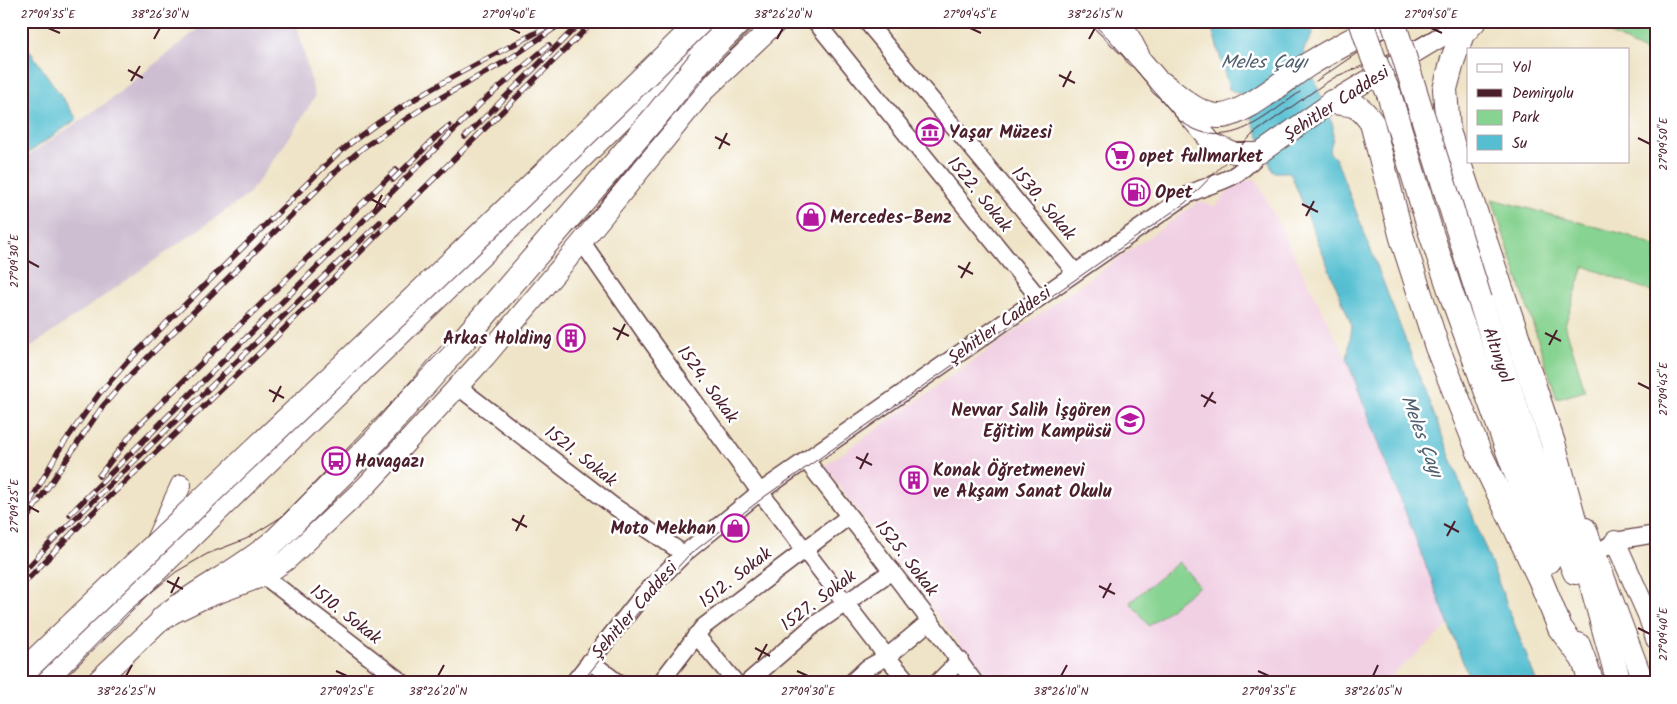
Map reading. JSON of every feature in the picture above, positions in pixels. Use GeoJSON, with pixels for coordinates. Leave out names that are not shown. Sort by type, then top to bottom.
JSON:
{"type":"FeatureCollection","features":[{"type":"Feature","properties":{"kind":"highway"},"geometry":{"type":"LineString","coordinates":[[21,674],[550,169],[701,21]]}},
{"type":"Feature","properties":{"kind":"highway"},"geometry":{"type":"LineString","coordinates":[[163,618],[181,603],[262,552],[361,456],[405,409],[700,62],[740,21]]}},
{"type":"Feature","properties":{"kind":"highway"},"geometry":{"type":"LineString","coordinates":[[1119,21],[1137,55]]}},
{"type":"Feature","properties":{"kind":"highway"},"geometry":{"type":"LineString","coordinates":[[1361,21],[1373,57],[1389,94]]}},
{"type":"Feature","properties":{"kind":"highway","name":"Altınyol"},"geometry":{"type":"LineString","coordinates":[[1374,21],[1389,94],[1431,233],[1592,683]]}},
{"type":"Feature","properties":{"kind":"highway"},"geometry":{"type":"LineString","coordinates":[[1162,84],[1196,109],[1217,116],[1228,116],[1309,64],[1353,39],[1391,21]]}},
{"type":"Feature","properties":{"kind":"highway","name":"Altınyol"},"geometry":{"type":"LineString","coordinates":[[1391,21],[1480,300],[1548,504],[1619,683]]}},
{"type":"Feature","properties":{"kind":"highway"},"geometry":{"type":"LineString","coordinates":[[1474,21],[1462,34],[1445,89],[1448,131],[1553,443],[1619,683]]}},
{"type":"Feature","properties":{"kind":"highway"},"geometry":{"type":"LineString","coordinates":[[1332,102],[1354,104],[1364,110],[1372,123],[1402,238],[1447,373],[1479,452],[1540,579],[1560,628],[1583,659]]}},
{"type":"Feature","properties":{"kind":"main road"},"geometry":{"type":"LineString","coordinates":[[45,683],[284,447],[628,115],[720,21]]}},
{"type":"Feature","properties":{"kind":"main road"},"geometry":{"type":"LineString","coordinates":[[95,683],[163,618],[200,600],[264,576],[288,559],[366,485],[485,357],[582,242],[705,90],[778,21]]}},
{"type":"Feature","properties":{"kind":"main road"},"geometry":{"type":"LineString","coordinates":[[1102,21],[1137,55],[1212,143],[1234,153],[1260,153]]}},
{"type":"Feature","properties":{"kind":"main road","name":"Şehitler Caddesi"},"geometry":{"type":"LineString","coordinates":[[1260,153],[1332,102],[1467,21]]}},
{"type":"Feature","properties":{"kind":"main road"},"geometry":{"type":"LineString","coordinates":[[1553,443],[1644,683]]}},
{"type":"Feature","properties":{"kind":"main road"},"geometry":{"type":"LineString","coordinates":[[130,598],[181,485]]}},
{"type":"Feature","properties":{"kind":"main road"},"geometry":{"type":"LineString","coordinates":[[1615,541],[1648,615],[1656,639]]}},
{"type":"Feature","properties":{"kind":"street","name":"1522. Sokak"},"geometry":{"type":"LineString","coordinates":[[815,21],[1039,298]]}},
{"type":"Feature","properties":{"kind":"street","name":"1530. Sokak"},"geometry":{"type":"LineString","coordinates":[[866,21],[1076,272]]}},
{"type":"Feature","properties":{"kind":"street","name":"Şehitler Caddesi"},"geometry":{"type":"LineString","coordinates":[[573,683],[643,595],[684,554],[760,492],[1187,195],[1234,176],[1260,153]]}},
{"type":"Feature","properties":{"kind":"street","name":"1524. Sokak"},"geometry":{"type":"LineString","coordinates":[[582,242],[760,492],[909,683]]}},
{"type":"Feature","properties":{"kind":"street","name":"1521. Sokak"},"geometry":{"type":"LineString","coordinates":[[457,386],[612,504],[684,554]]}},
{"type":"Feature","properties":{"kind":"street","name":"1525. Sokak"},"geometry":{"type":"LineString","coordinates":[[806,460],[960,660],[975,683]]}},
{"type":"Feature","properties":{"kind":"street","name":"1512. Sokak"},"geometry":{"type":"LineString","coordinates":[[660,683],[703,626],[848,517]]}},
{"type":"Feature","properties":{"kind":"street"},"geometry":{"type":"LineString","coordinates":[[1596,554],[1615,541],[1656,534]]}},
{"type":"Feature","properties":{"kind":"street","name":"1527. Sokak"},"geometry":{"type":"LineString","coordinates":[[747,683],[814,625],[892,571]]}},
{"type":"Feature","properties":{"kind":"street","name":"1510. Sokak"},"geometry":{"type":"LineString","coordinates":[[264,576],[403,683]]}},
{"type":"Feature","properties":{"kind":"street"},"geometry":{"type":"LineString","coordinates":[[851,683],[867,668],[887,657],[930,621]]}},
{"type":"Feature","properties":{"kind":"street"},"geometry":{"type":"LineString","coordinates":[[696,635],[736,683]]}},
{"type":"Feature","properties":{"kind":"street"},"geometry":{"type":"LineString","coordinates":[[938,683],[960,660]]}},
{"type":"Feature","properties":{"kind":"street"},"geometry":{"type":"LineString","coordinates":[[590,661],[618,683]]}},
{"type":"Feature","properties":{"kind":"shaded area"},"geometry":{"type":"Polygon","coordinates":[[[208,21],[296,21],[315,97],[287,141],[248,195],[21,354],[21,160],[106,103],[208,21]]]}},
{"type":"Feature","properties":{"kind":"shaded area","name":"Nevvar Salih İşgören Eğitim Kampüsü"},"geometry":{"type":"Polygon","coordinates":[[[1256,179],[1347,360],[1449,625],[1383,683],[989,683],[824,466],[1200,201],[1214,207],[1238,182],[1256,179]]]}},
{"type":"Feature","properties":{"kind":"green space"},"geometry":{"type":"Polygon","coordinates":[[[1588,21],[1656,21],[1656,57],[1601,29],[1588,21]]]}},
{"type":"Feature","properties":{"kind":"green space"},"geometry":{"type":"Polygon","coordinates":[[[1492,199],[1627,235],[1656,247],[1656,293],[1584,266],[1565,325],[1585,390],[1557,398],[1492,199]]]}},
{"type":"Feature","properties":{"kind":"green space"},"geometry":{"type":"Polygon","coordinates":[[[1179,562],[1199,586],[1149,626],[1130,602],[1179,562]]]}},
{"type":"Feature","properties":{"kind":"water","name":"Meles Çayı"},"geometry":{"type":"Polygon","coordinates":[[[1210,21],[1309,21],[1313,33],[1303,51],[1333,126],[1333,138],[1329,152],[1336,159],[1537,683],[1471,683],[1347,360],[1352,326],[1290,172],[1273,172],[1242,95],[1229,89],[1210,21]]]}},
{"type":"Feature","properties":{"kind":"water"},"geometry":{"type":"Polygon","coordinates":[[[21,38],[77,119],[21,158],[21,38]]]}},
{"type":"Feature","properties":{"kind":"tram line"},"geometry":{"type":"LineString","coordinates":[[58,683],[131,609],[176,572],[207,554],[246,539],[283,516],[474,316],[561,244],[592,213],[707,75],[759,21]]}},
{"type":"Feature","properties":{"kind":"tram line"},"geometry":{"type":"LineString","coordinates":[[1090,21],[1109,39],[1179,120],[1196,130],[1212,134],[1228,134],[1242,129],[1257,122],[1300,92]]}},
{"type":"Feature","properties":{"kind":"tram line"},"geometry":{"type":"LineString","coordinates":[[1316,81],[1357,53],[1415,21]]}},
{"type":"Feature","properties":{"kind":"tram line"},"geometry":{"type":"LineString","coordinates":[[581,683],[649,599],[688,556],[764,497],[1185,203],[1253,134],[1324,84],[1337,76],[1377,60],[1447,21]]}},
{"type":"Feature","properties":{"kind":"railway"},"geometry":{"type":"LineString","coordinates":[[21,527],[102,407],[131,374],[339,168],[364,147],[426,106],[508,60],[565,21]]}},
{"type":"Feature","properties":{"kind":"railway"},"geometry":{"type":"LineString","coordinates":[[465,137],[582,21]]}},
{"type":"Feature","properties":{"kind":"railway"},"geometry":{"type":"LineString","coordinates":[[21,586],[82,523],[269,344],[594,21]]}},
{"type":"Feature","properties":{"kind":"railway"},"geometry":{"type":"LineString","coordinates":[[29,504],[59,450],[99,394],[128,361],[336,155],[360,136],[412,101],[549,26]]}},
{"type":"Feature","properties":{"kind":"railway"},"geometry":{"type":"LineString","coordinates":[[70,514],[482,102],[549,45]]}},
{"type":"Feature","properties":{"kind":"railway"},"geometry":{"type":"LineString","coordinates":[[393,180],[449,126]]}},
{"type":"Feature","properties":{"kind":"railway"},"geometry":{"type":"LineString","coordinates":[[99,476],[137,427],[396,170]]}},
{"type":"Feature","properties":{"kind":"railway"},"geometry":{"type":"LineString","coordinates":[[21,575],[50,543],[380,222]]}},
{"type":"Feature","properties":{"kind":"place","name":"Yaşar Müzesi"},"geometry":{"type":"Point","coordinates":[930,132]}},
{"type":"Feature","properties":{"kind":"place","name":"opet fullmarket"},"geometry":{"type":"Point","coordinates":[1120,156]}},
{"type":"Feature","properties":{"kind":"place","name":"Opet"},"geometry":{"type":"Point","coordinates":[1136,192]}},
{"type":"Feature","properties":{"kind":"place","name":"Mercedes-Benz"},"geometry":{"type":"Point","coordinates":[811,217]}},
{"type":"Feature","properties":{"kind":"place","name":"Arkas Holding"},"geometry":{"type":"Point","coordinates":[571,338]}},
{"type":"Feature","properties":{"kind":"place","name":"Nevvar Salih İşgören Eğitim Kampüsü"},"geometry":{"type":"Point","coordinates":[1130,420]}},
{"type":"Feature","properties":{"kind":"place","name":"Havagazı"},"geometry":{"type":"Point","coordinates":[336,461]}},
{"type":"Feature","properties":{"kind":"place","name":"Konak Öğretmenevi ve Akşam Sanat Okulu"},"geometry":{"type":"Point","coordinates":[914,480]}},
{"type":"Feature","properties":{"kind":"place","name":"Moto Mekhan"},"geometry":{"type":"Point","coordinates":[735,528]}}]}
